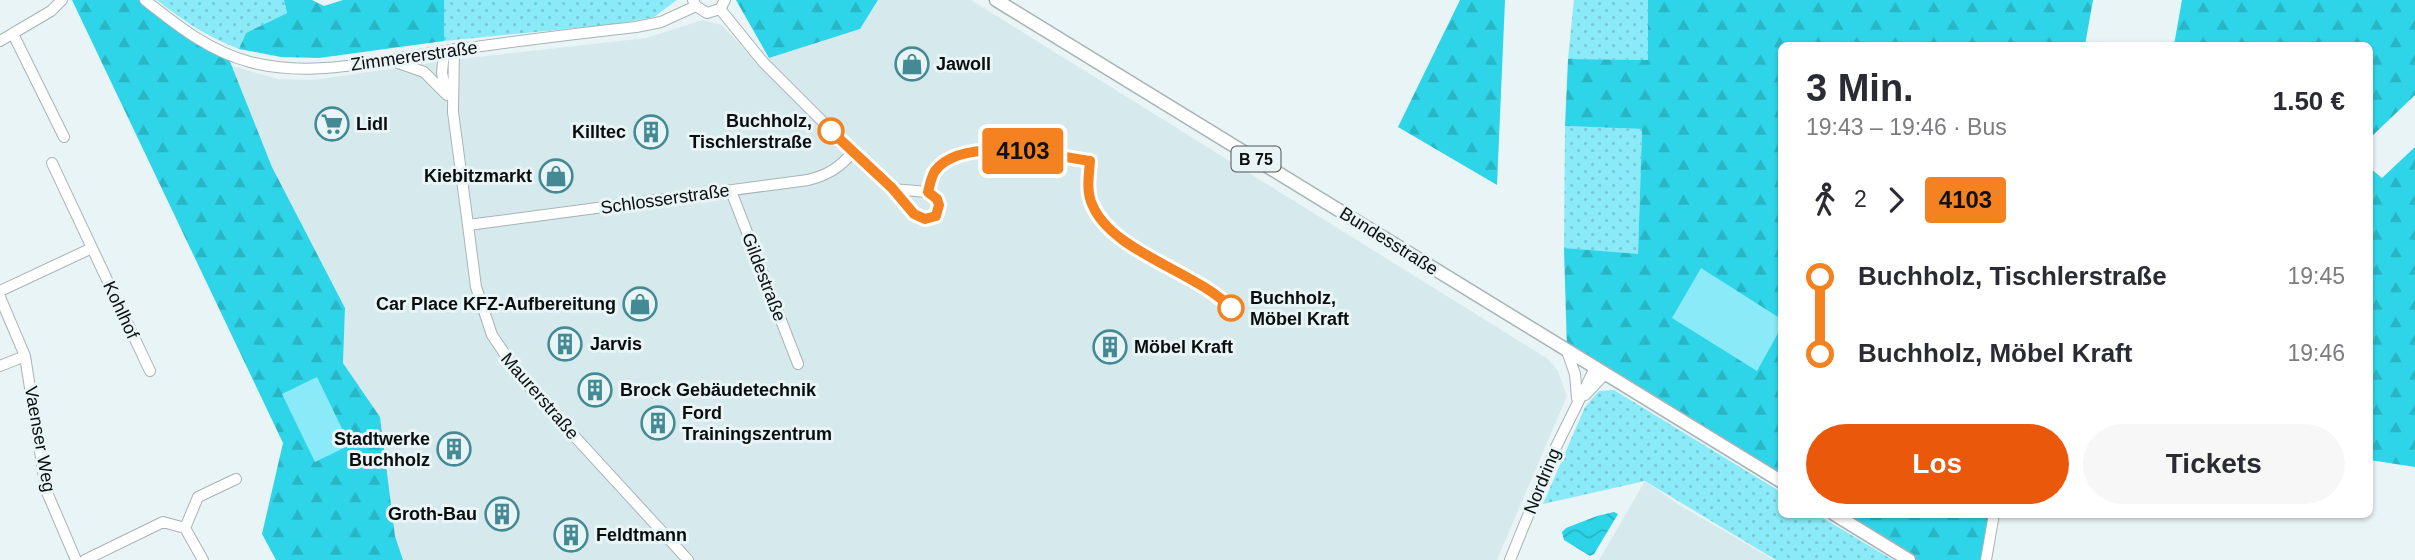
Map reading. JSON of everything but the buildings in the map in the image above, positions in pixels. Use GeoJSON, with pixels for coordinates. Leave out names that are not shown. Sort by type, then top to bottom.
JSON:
{"type":"FeatureCollection","features":[{"type":"Feature","properties":{"kind":"main road","name":"Bundesstraße"},"geometry":{"type":"LineString","coordinates":[[996,0],[1778,480]]}},
{"type":"Feature","properties":{"kind":"main road"},"geometry":{"type":"LineString","coordinates":[[1841,518],[1909,560]]}},
{"type":"Feature","properties":{"kind":"street"},"geometry":{"type":"LineString","coordinates":[[0,41],[51,11],[62,0]]}},
{"type":"Feature","properties":{"kind":"street","name":"Zimmererstraße"},"geometry":{"type":"LineString","coordinates":[[145,0],[200,42],[248,61],[306,69],[661,22],[694,3],[707,13],[723,4]]}},
{"type":"Feature","properties":{"kind":"street"},"geometry":{"type":"LineString","coordinates":[[723,4],[763,62],[892,188],[900,200],[919,218],[936,216],[939,205],[933,195],[928,192],[892,188]]}},
{"type":"Feature","properties":{"kind":"street"},"geometry":{"type":"LineString","coordinates":[[13,34],[64,137]]}},
{"type":"Feature","properties":{"kind":"street","name":"Maurerstraße"},"geometry":{"type":"LineString","coordinates":[[449,50],[442,73],[453,112]]}},
{"type":"Feature","properties":{"kind":"street","name":"Maurerstraße"},"geometry":{"type":"LineString","coordinates":[[449,50],[453,112],[468,225],[480,303],[492,335],[521,377],[688,560]]}},
{"type":"Feature","properties":{"kind":"street","name":"Maurerstraße"},"geometry":{"type":"LineString","coordinates":[[386,59],[424,72],[447,95]]}},
{"type":"Feature","properties":{"kind":"street","name":"Schlosserstraße"},"geometry":{"type":"LineString","coordinates":[[468,225],[808,180],[826,176],[853,152]]}},
{"type":"Feature","properties":{"kind":"street","name":"Kohlhof"},"geometry":{"type":"LineString","coordinates":[[52,163],[150,371]]}},
{"type":"Feature","properties":{"kind":"street","name":"Gildestraße"},"geometry":{"type":"LineString","coordinates":[[731,191],[798,363]]}},
{"type":"Feature","properties":{"kind":"street"},"geometry":{"type":"LineString","coordinates":[[0,291],[92,248]]}},
{"type":"Feature","properties":{"kind":"street","name":"Vaenser Weg"},"geometry":{"type":"LineString","coordinates":[[0,297],[24,356],[46,490],[76,560]]}},
{"type":"Feature","properties":{"kind":"street"},"geometry":{"type":"LineString","coordinates":[[1567,351],[1575,374],[1577,402]]}},
{"type":"Feature","properties":{"kind":"street"},"geometry":{"type":"LineString","coordinates":[[0,366],[24,356]]}},
{"type":"Feature","properties":{"kind":"street","name":"Nordring"},"geometry":{"type":"LineString","coordinates":[[1510,560],[1577,402],[1600,371]]}},
{"type":"Feature","properties":{"kind":"street"},"geometry":{"type":"LineString","coordinates":[[185,528],[198,497],[236,479]]}},
{"type":"Feature","properties":{"kind":"street"},"geometry":{"type":"LineString","coordinates":[[1986,560],[1993,518]]}},
{"type":"Feature","properties":{"kind":"street"},"geometry":{"type":"LineString","coordinates":[[85,560],[163,522],[185,528],[203,560]]}},
{"type":"Feature","properties":{"kind":"shaded area"},"geometry":{"type":"Polygon","coordinates":[[[157,0],[284,0],[287,13],[246,33],[239,49],[196,28],[157,0]]]}},
{"type":"Feature","properties":{"kind":"shaded area"},"geometry":{"type":"Polygon","coordinates":[[[444,0],[677,0],[654,17],[616,24],[444,41],[444,0]]]}},
{"type":"Feature","properties":{"kind":"shaded area"},"geometry":{"type":"Polygon","coordinates":[[[878,0],[971,0],[1548,359],[1558,371],[1567,396],[1497,560],[403,560],[395,536],[380,417],[343,363],[345,308],[272,167],[232,66],[278,79],[314,80],[450,60],[646,38],[702,20],[722,25],[759,65],[769,58],[860,29],[878,0]]]}},
{"type":"Feature","properties":{"kind":"shaded area"},"geometry":{"type":"Polygon","coordinates":[[[1574,0],[1648,0],[1648,60],[1568,59],[1574,0]]]}},
{"type":"Feature","properties":{"kind":"shaded area"},"geometry":{"type":"Polygon","coordinates":[[[1565,126],[1642,129],[1638,255],[1564,248],[1565,126]]]}},
{"type":"Feature","properties":{"kind":"shaded area"},"geometry":{"type":"Polygon","coordinates":[[[1701,268],[1778,317],[1778,333],[1757,371],[1672,318],[1701,268]]]}},
{"type":"Feature","properties":{"kind":"shaded area"},"geometry":{"type":"Polygon","coordinates":[[[317,377],[350,445],[315,462],[282,394],[317,377]]]}},
{"type":"Feature","properties":{"kind":"shaded area"},"geometry":{"type":"Polygon","coordinates":[[[1614,390],[1778,490],[1778,518],[1823,518],[1893,560],[1776,560],[1645,481],[1543,504],[1585,407],[1599,391],[1614,390]]]}},
{"type":"Feature","properties":{"kind":"shaded area"},"geometry":{"type":"Polygon","coordinates":[[[1645,481],[1676,503],[1774,560],[1599,560],[1645,481]]]}},
{"type":"Feature","properties":{"kind":"green space"},"geometry":{"type":"Polygon","coordinates":[[[72,0],[145,0],[227,54],[272,167],[345,308],[343,363],[380,417],[395,536],[403,560],[276,560],[262,534],[283,443],[72,0]]]}},
{"type":"Feature","properties":{"kind":"green space"},"geometry":{"type":"Polygon","coordinates":[[[284,0],[312,0],[324,6],[343,0],[444,0],[444,41],[319,58],[281,57],[239,49],[246,33],[287,13],[284,0]]]}},
{"type":"Feature","properties":{"kind":"green space"},"geometry":{"type":"Polygon","coordinates":[[[736,0],[878,0],[860,29],[769,58],[736,0]]]}},
{"type":"Feature","properties":{"kind":"green space"},"geometry":{"type":"Polygon","coordinates":[[[1460,0],[1505,0],[1497,185],[1398,127],[1460,0]]]}},
{"type":"Feature","properties":{"kind":"green space"},"geometry":{"type":"Polygon","coordinates":[[[1648,0],[2093,0],[2086,42],[1778,42],[1778,480],[1567,351],[1564,248],[1638,254],[1642,129],[1565,126],[1568,59],[1648,60],[1648,0]]]}},
{"type":"Feature","properties":{"kind":"green space"},"geometry":{"type":"Polygon","coordinates":[[[2182,0],[2415,0],[2415,95],[2373,135],[2373,42],[2175,42],[2182,0]]]}},
{"type":"Feature","properties":{"kind":"green space"},"geometry":{"type":"Polygon","coordinates":[[[2415,147],[2415,467],[2373,460],[2373,170],[2382,178],[2415,147]]]}},
{"type":"Feature","properties":{"kind":"green space"},"geometry":{"type":"Polygon","coordinates":[[[1839,518],[1993,518],[1985,560],[1909,560],[1839,518]]]}},
{"type":"Feature","properties":{"kind":"water"},"geometry":{"type":"Polygon","coordinates":[[[1614,512],[1618,514],[1594,554],[1590,556],[1564,540],[1562,532],[1566,528],[1614,512]]]}},
{"type":"Feature","properties":{"kind":"bus line","name":"4103"},"geometry":{"type":"LineString","coordinates":[[831,131],[892,188],[914,214],[925,219],[936,216],[939,211],[937,199],[928,192],[934,172],[943,163],[956,157],[996,150],[1029,151],[1090,161],[1088,191],[1091,203],[1108,227],[1154,259],[1202,285],[1231,308]]}},
{"type":"Feature","properties":{"kind":"place","name":"Jawoll"},"geometry":{"type":"Point","coordinates":[912,64]}},
{"type":"Feature","properties":{"kind":"place","name":"Lidl"},"geometry":{"type":"Point","coordinates":[332,124]}},
{"type":"Feature","properties":{"kind":"place","name":"Buchholz, Tischlerstraße"},"geometry":{"type":"Point","coordinates":[831,131]}},
{"type":"Feature","properties":{"kind":"place","name":"Killtec"},"geometry":{"type":"Point","coordinates":[651,132]}},
{"type":"Feature","properties":{"kind":"place","name":"Kiebitzmarkt"},"geometry":{"type":"Point","coordinates":[556,176]}},
{"type":"Feature","properties":{"kind":"place","name":"Car Place KFZ-Aufbereitung"},"geometry":{"type":"Point","coordinates":[640,304]}},
{"type":"Feature","properties":{"kind":"place","name":"Buchholz, Möbel Kraft"},"geometry":{"type":"Point","coordinates":[1231,308]}},
{"type":"Feature","properties":{"kind":"place","name":"Jarvis"},"geometry":{"type":"Point","coordinates":[565,344]}},
{"type":"Feature","properties":{"kind":"place","name":"Möbel Kraft"},"geometry":{"type":"Point","coordinates":[1110,347]}},
{"type":"Feature","properties":{"kind":"place","name":"Brock Gebäudetechnik"},"geometry":{"type":"Point","coordinates":[595,390]}},
{"type":"Feature","properties":{"kind":"place","name":"Ford Trainingszentrum"},"geometry":{"type":"Point","coordinates":[658,423]}},
{"type":"Feature","properties":{"kind":"place","name":"Stadtwerke Buchholz"},"geometry":{"type":"Point","coordinates":[454,449]}},
{"type":"Feature","properties":{"kind":"place","name":"Groth-Bau"},"geometry":{"type":"Point","coordinates":[502,514]}},
{"type":"Feature","properties":{"kind":"place","name":"Feldtmann"},"geometry":{"type":"Point","coordinates":[571,535]}}]}
